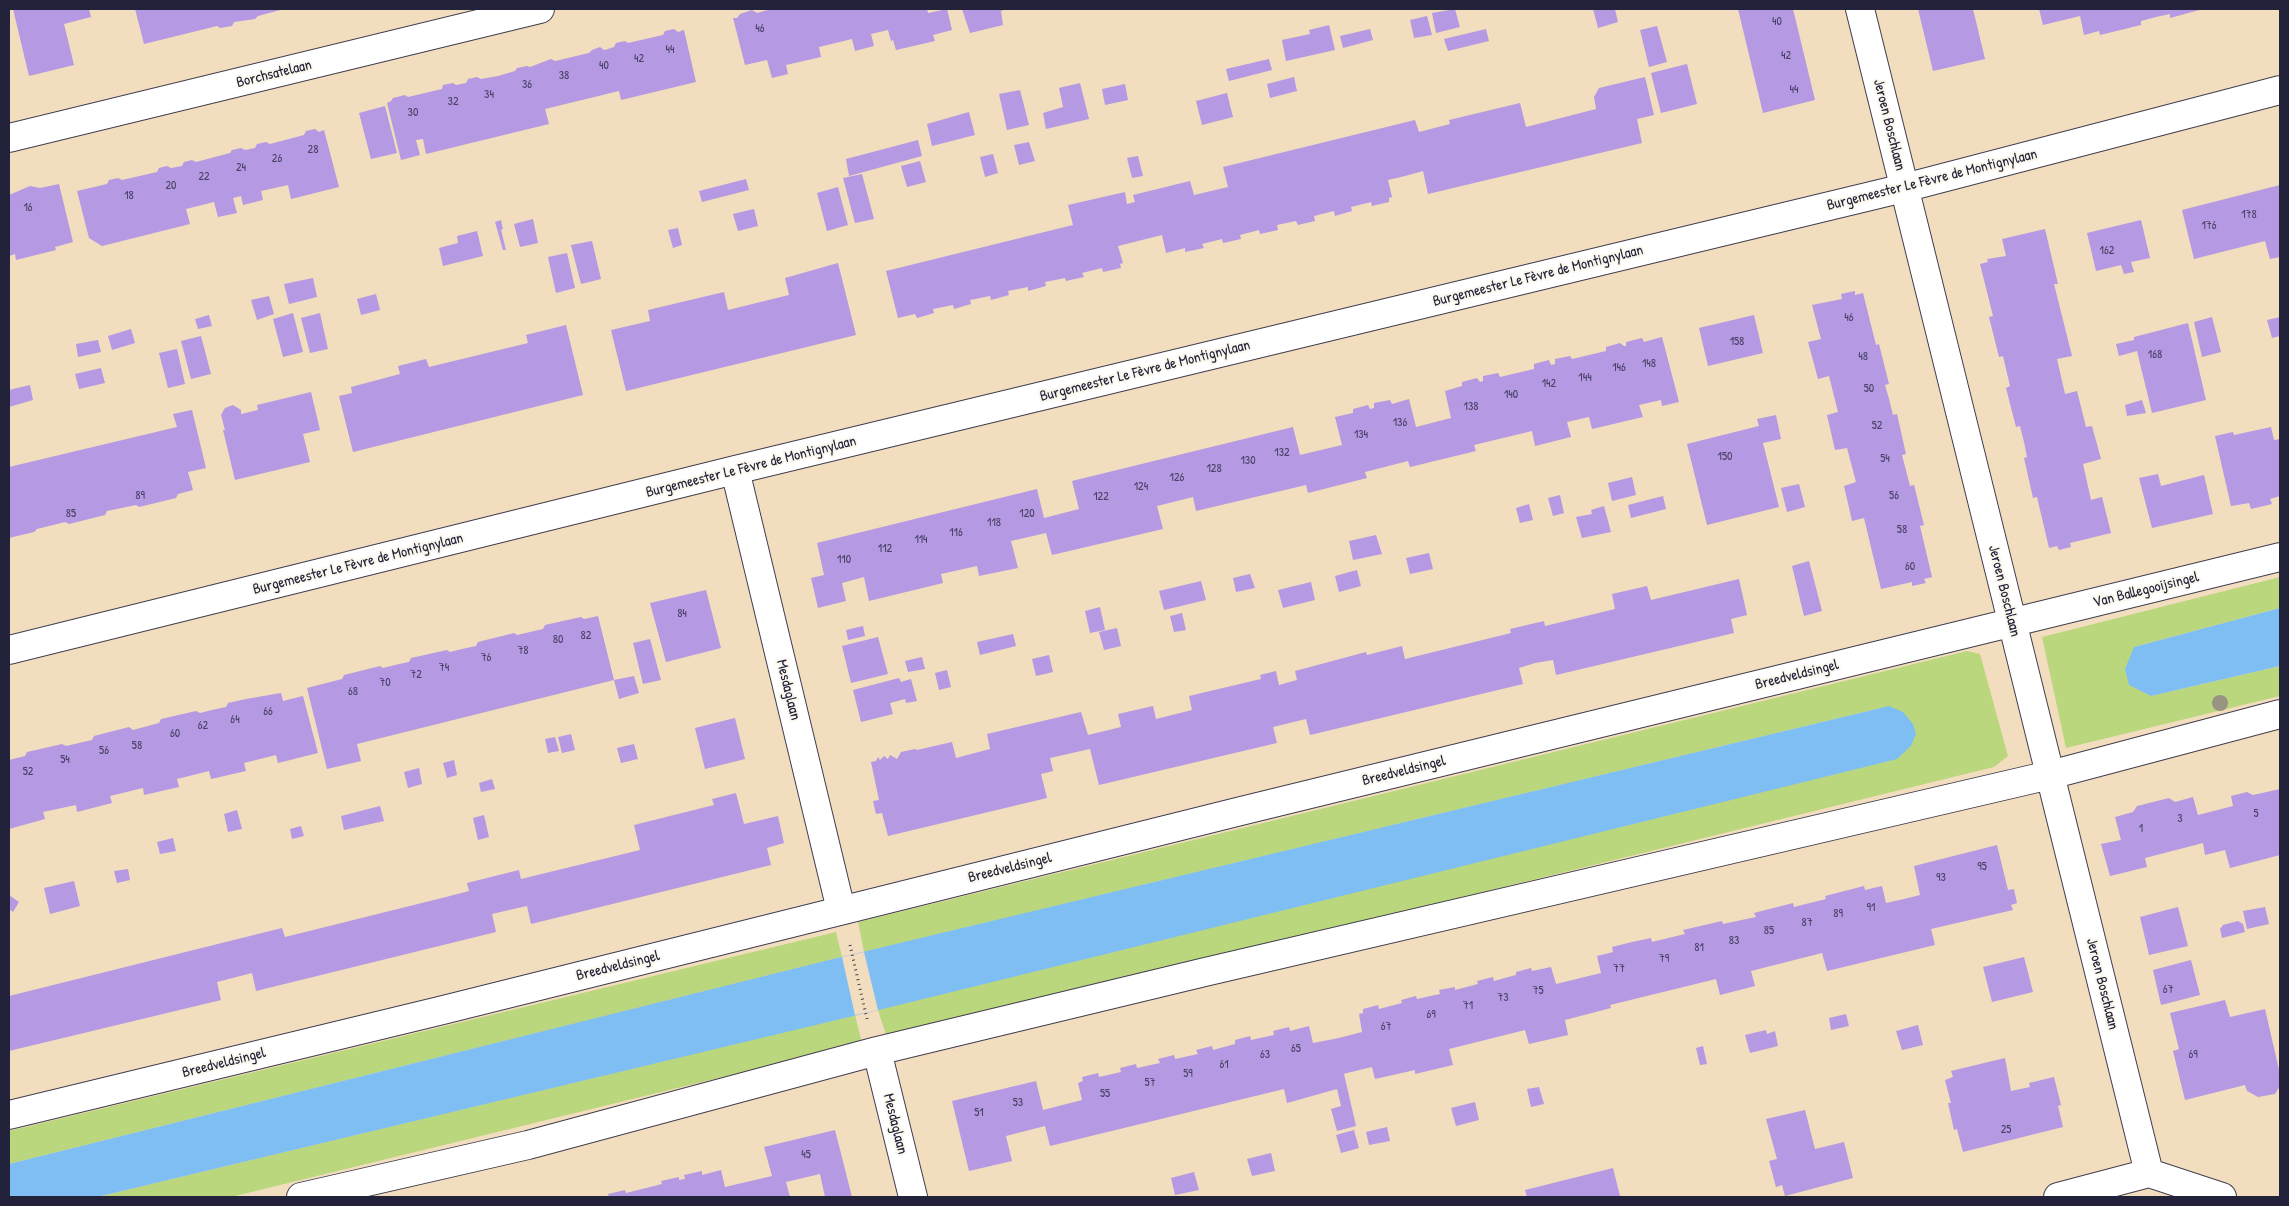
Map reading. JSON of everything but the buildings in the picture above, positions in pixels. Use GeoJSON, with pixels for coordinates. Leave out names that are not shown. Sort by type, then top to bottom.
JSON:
{"type":"FeatureCollection","features":[{"type":"Feature","properties":{"kind":"street","name":"Borchsatelaan"},"geometry":{"type":"LineString","coordinates":[[9,138],[453,20],[540,9]]}},
{"type":"Feature","properties":{"kind":"street","name":"Jeroen Boschlaan"},"geometry":{"type":"LineString","coordinates":[[1860,9],[2149,1173]]}},
{"type":"Feature","properties":{"kind":"street","name":"Burgemeester Le Fèvre de Montignylaan"},"geometry":{"type":"LineString","coordinates":[[9,650],[735,470],[1904,188],[2280,90]]}},
{"type":"Feature","properties":{"kind":"street","name":"Mesdaglaan"},"geometry":{"type":"LineString","coordinates":[[735,470],[841,910]]}},
{"type":"Feature","properties":{"kind":"street","name":"Van Ballegooijsingel"},"geometry":{"type":"LineString","coordinates":[[2012,623],[2280,557]]}},
{"type":"Feature","properties":{"kind":"street","name":"Breedveldsingel"},"geometry":{"type":"LineString","coordinates":[[9,1115],[429,1014],[841,910],[2012,623]]}},
{"type":"Feature","properties":{"kind":"street"},"geometry":{"type":"LineString","coordinates":[[301,1197],[528,1145],[877,1051],[1205,972],[2050,775],[2280,714]]}},
{"type":"Feature","properties":{"kind":"street","name":"Mesdaglaan"},"geometry":{"type":"LineString","coordinates":[[877,1051],[913,1197]]}},
{"type":"Feature","properties":{"kind":"street"},"geometry":{"type":"LineString","coordinates":[[2058,1197],[2149,1173],[2222,1197]]}},
{"type":"Feature","properties":{"kind":"path"},"geometry":{"type":"LineString","coordinates":[[853,955],[865,1012]]}},
{"type":"Feature","properties":{"kind":"green space"},"geometry":{"type":"Polygon","coordinates":[[[2280,577],[2280,608],[2134,647],[2151,696],[2280,666],[2280,696],[2066,748],[2042,637],[2280,577]]]}},
{"type":"Feature","properties":{"kind":"green space"},"geometry":{"type":"Polygon","coordinates":[[[1967,651],[1980,654],[2008,756],[1994,767],[887,1038],[878,1010],[1889,706],[864,952],[858,922],[1967,651]]]}},
{"type":"Feature","properties":{"kind":"green space"},"geometry":{"type":"Polygon","coordinates":[[[836,932],[842,957],[9,1164],[9,1131],[836,932]]]}},
{"type":"Feature","properties":{"kind":"green space"},"geometry":{"type":"Polygon","coordinates":[[[855,1015],[862,1043],[231,1197],[97,1197],[855,1015]]]}},
{"type":"Feature","properties":{"kind":"water"},"geometry":{"type":"Polygon","coordinates":[[[2280,608],[2280,666],[2151,696],[2129,685],[2125,669],[2134,647],[2280,608]]]}},
{"type":"Feature","properties":{"kind":"water"},"geometry":{"type":"Polygon","coordinates":[[[1889,706],[1903,712],[1913,724],[1916,734],[1911,746],[1897,759],[891,1007],[97,1197],[9,1197],[9,1164],[833,959],[1889,706]]]}},
{"type":"Feature","properties":{"kind":"pier"},"geometry":{"type":"Polygon","coordinates":[[[864,952],[878,1010],[855,1015],[842,957],[864,952]]]}}]}
